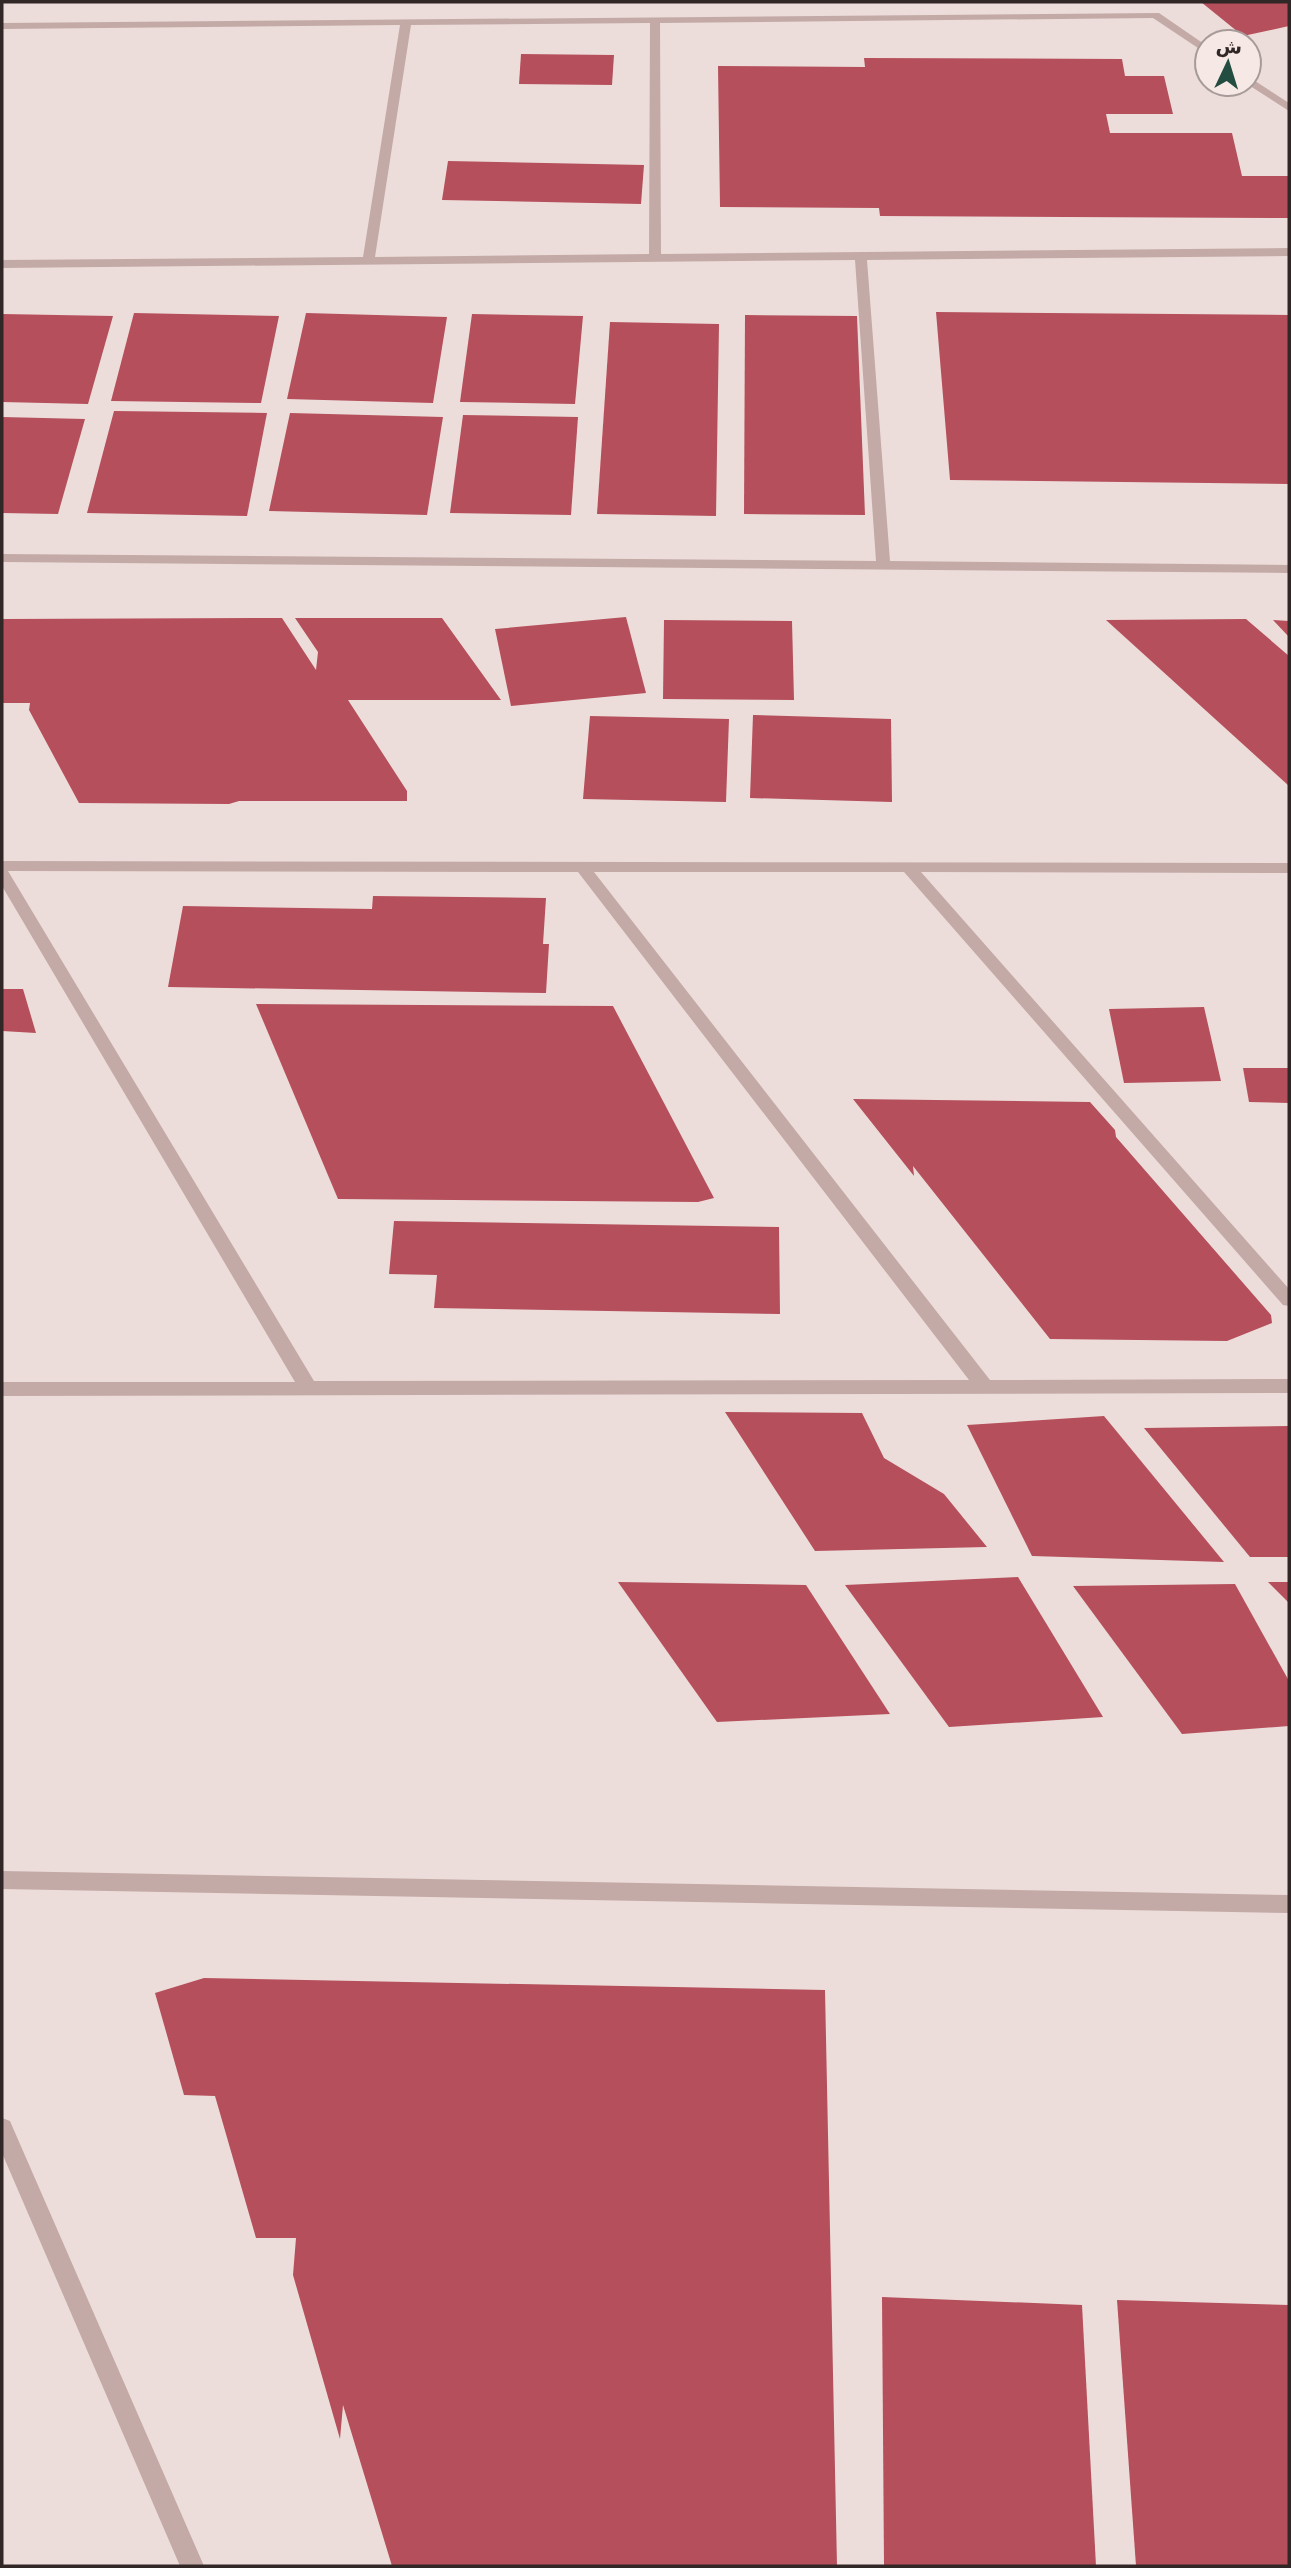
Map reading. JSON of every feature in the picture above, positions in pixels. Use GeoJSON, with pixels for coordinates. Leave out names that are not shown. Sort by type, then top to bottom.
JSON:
{"type":"FeatureCollection","features":[{"type":"Feature","properties":{"kind":"street"},"geometry":{"type":"LineString","coordinates":[[2,26],[1154,15],[1193,41]]}},
{"type":"Feature","properties":{"kind":"street"},"geometry":{"type":"LineString","coordinates":[[655,20],[656,258]]}},
{"type":"Feature","properties":{"kind":"street"},"geometry":{"type":"LineString","coordinates":[[368,261],[406,22]]}},
{"type":"Feature","properties":{"kind":"street"},"geometry":{"type":"LineString","coordinates":[[1263,90],[1289,108]]}},
{"type":"Feature","properties":{"kind":"street"},"geometry":{"type":"LineString","coordinates":[[2,264],[1289,252]]}},
{"type":"Feature","properties":{"kind":"street"},"geometry":{"type":"LineString","coordinates":[[861,256],[883,565]]}},
{"type":"Feature","properties":{"kind":"street"},"geometry":{"type":"LineString","coordinates":[[2,558],[1289,569]]}},
{"type":"Feature","properties":{"kind":"street"},"geometry":{"type":"LineString","coordinates":[[2,866],[1289,868]]}},
{"type":"Feature","properties":{"kind":"street"},"geometry":{"type":"LineString","coordinates":[[582,867],[985,1387]]}},
{"type":"Feature","properties":{"kind":"street"},"geometry":{"type":"LineString","coordinates":[[908,867],[1289,1300]]}},
{"type":"Feature","properties":{"kind":"street"},"geometry":{"type":"LineString","coordinates":[[2,873],[309,1388]]}},
{"type":"Feature","properties":{"kind":"street"},"geometry":{"type":"LineString","coordinates":[[2,1389],[1289,1385]]}},
{"type":"Feature","properties":{"kind":"street"},"geometry":{"type":"LineString","coordinates":[[2,1880],[1289,1904]]}},
{"type":"Feature","properties":{"kind":"street"},"geometry":{"type":"LineString","coordinates":[[2,2128],[192,2566]]}},
{"type":"Feature","properties":{"kind":"building"},"geometry":{"type":"Polygon","coordinates":[[[1201,2],[1289,2],[1289,26],[1263,32],[1263,28],[1233,28],[1201,2]]]}},
{"type":"Feature","properties":{"kind":"building"},"geometry":{"type":"Polygon","coordinates":[[[521,54],[614,55],[612,85],[519,84],[521,54]]]}},
{"type":"Feature","properties":{"kind":"building"},"geometry":{"type":"Polygon","coordinates":[[[864,58],[1122,59],[1125,76],[1164,76],[1173,114],[1106,114],[1110,133],[1232,133],[1242,176],[1289,176],[1289,218],[880,216],[879,208],[720,207],[718,66],[865,67],[864,58]]]}},
{"type":"Feature","properties":{"kind":"building"},"geometry":{"type":"Polygon","coordinates":[[[448,161],[644,165],[641,204],[442,200],[448,161]]]}},
{"type":"Feature","properties":{"kind":"building"},"geometry":{"type":"Polygon","coordinates":[[[936,312],[1289,315],[1289,484],[950,480],[936,312]]]}},
{"type":"Feature","properties":{"kind":"building"},"geometry":{"type":"Polygon","coordinates":[[[134,313],[279,316],[261,403],[111,401],[134,313]]]}},
{"type":"Feature","properties":{"kind":"building"},"geometry":{"type":"Polygon","coordinates":[[[306,313],[447,317],[433,403],[287,399],[306,313]]]}},
{"type":"Feature","properties":{"kind":"building"},"geometry":{"type":"Polygon","coordinates":[[[2,314],[113,316],[88,404],[2,402],[2,314]]]}},
{"type":"Feature","properties":{"kind":"building"},"geometry":{"type":"Polygon","coordinates":[[[472,314],[583,316],[575,404],[460,402],[472,314]]]}},
{"type":"Feature","properties":{"kind":"building"},"geometry":{"type":"Polygon","coordinates":[[[745,315],[857,316],[865,515],[744,514],[745,315]]]}},
{"type":"Feature","properties":{"kind":"building"},"geometry":{"type":"Polygon","coordinates":[[[610,322],[719,324],[716,516],[597,514],[610,322]]]}},
{"type":"Feature","properties":{"kind":"building"},"geometry":{"type":"Polygon","coordinates":[[[114,411],[267,413],[247,516],[87,513],[114,411]]]}},
{"type":"Feature","properties":{"kind":"building"},"geometry":{"type":"Polygon","coordinates":[[[290,413],[443,417],[427,515],[269,511],[290,413]]]}},
{"type":"Feature","properties":{"kind":"building"},"geometry":{"type":"Polygon","coordinates":[[[463,415],[578,417],[571,515],[450,513],[463,415]]]}},
{"type":"Feature","properties":{"kind":"building"},"geometry":{"type":"Polygon","coordinates":[[[2,417],[85,419],[58,514],[2,513],[2,417]]]}},
{"type":"Feature","properties":{"kind":"building"},"geometry":{"type":"Polygon","coordinates":[[[626,617],[646,693],[511,706],[495,629],[626,617]]]}},
{"type":"Feature","properties":{"kind":"building"},"geometry":{"type":"Polygon","coordinates":[[[282,618],[316,670],[318,652],[295,618],[442,618],[501,700],[348,700],[407,791],[407,801],[239,801],[229,804],[79,803],[29,710],[30,703],[2,703],[2,619],[282,618]]]}},
{"type":"Feature","properties":{"kind":"building"},"geometry":{"type":"Polygon","coordinates":[[[1246,619],[1289,656],[1289,786],[1106,620],[1246,619]]]}},
{"type":"Feature","properties":{"kind":"building"},"geometry":{"type":"Polygon","coordinates":[[[664,620],[792,621],[794,700],[663,699],[664,620]]]}},
{"type":"Feature","properties":{"kind":"building"},"geometry":{"type":"Polygon","coordinates":[[[1273,620],[1289,621],[1289,637],[1273,620]]]}},
{"type":"Feature","properties":{"kind":"building"},"geometry":{"type":"Polygon","coordinates":[[[753,715],[891,719],[892,802],[750,798],[753,715]]]}},
{"type":"Feature","properties":{"kind":"building"},"geometry":{"type":"Polygon","coordinates":[[[590,716],[729,719],[726,802],[583,799],[590,716]]]}},
{"type":"Feature","properties":{"kind":"building"},"geometry":{"type":"Polygon","coordinates":[[[373,896],[546,898],[543,944],[549,944],[546,993],[168,987],[183,906],[372,909],[373,896]]]}},
{"type":"Feature","properties":{"kind":"building"},"geometry":{"type":"Polygon","coordinates":[[[2,989],[23,989],[36,1033],[2,1031],[2,989]]]}},
{"type":"Feature","properties":{"kind":"building"},"geometry":{"type":"Polygon","coordinates":[[[256,1004],[613,1006],[714,1198],[698,1202],[338,1199],[256,1004]]]}},
{"type":"Feature","properties":{"kind":"building"},"geometry":{"type":"Polygon","coordinates":[[[1204,1007],[1221,1081],[1124,1083],[1109,1009],[1204,1007]]]}},
{"type":"Feature","properties":{"kind":"building"},"geometry":{"type":"Polygon","coordinates":[[[1243,1068],[1289,1068],[1289,1103],[1249,1102],[1243,1068]]]}},
{"type":"Feature","properties":{"kind":"building"},"geometry":{"type":"Polygon","coordinates":[[[853,1099],[1090,1102],[1115,1130],[1116,1137],[1271,1315],[1272,1323],[1227,1341],[1050,1339],[913,1166],[914,1176],[853,1099]]]}},
{"type":"Feature","properties":{"kind":"building"},"geometry":{"type":"Polygon","coordinates":[[[394,1221],[779,1227],[780,1314],[434,1308],[437,1275],[389,1274],[394,1221]]]}},
{"type":"Feature","properties":{"kind":"building"},"geometry":{"type":"Polygon","coordinates":[[[725,1412],[862,1413],[884,1458],[944,1494],[987,1547],[815,1551],[725,1412]]]}},
{"type":"Feature","properties":{"kind":"building"},"geometry":{"type":"Polygon","coordinates":[[[1104,1416],[1224,1562],[1032,1556],[967,1425],[1104,1416]]]}},
{"type":"Feature","properties":{"kind":"building"},"geometry":{"type":"Polygon","coordinates":[[[1289,1426],[1289,1557],[1250,1557],[1144,1428],[1289,1426]]]}},
{"type":"Feature","properties":{"kind":"building"},"geometry":{"type":"Polygon","coordinates":[[[1018,1577],[1103,1717],[949,1727],[845,1585],[1018,1577]]]}},
{"type":"Feature","properties":{"kind":"building"},"geometry":{"type":"Polygon","coordinates":[[[618,1582],[806,1585],[890,1714],[717,1722],[618,1582]]]}},
{"type":"Feature","properties":{"kind":"building"},"geometry":{"type":"Polygon","coordinates":[[[1268,1582],[1289,1582],[1289,1603],[1268,1582]]]}},
{"type":"Feature","properties":{"kind":"building"},"geometry":{"type":"Polygon","coordinates":[[[1235,1584],[1289,1681],[1289,1726],[1182,1734],[1073,1586],[1235,1584]]]}},
{"type":"Feature","properties":{"kind":"building"},"geometry":{"type":"Polygon","coordinates":[[[204,1978],[825,1990],[837,2566],[392,2566],[343,2405],[340,2439],[293,2275],[296,2238],[256,2238],[215,2096],[184,2095],[155,1993],[204,1978]]]}},
{"type":"Feature","properties":{"kind":"building"},"geometry":{"type":"Polygon","coordinates":[[[882,2297],[1082,2305],[1096,2566],[884,2566],[882,2297]]]}},
{"type":"Feature","properties":{"kind":"building"},"geometry":{"type":"Polygon","coordinates":[[[1117,2300],[1289,2305],[1289,2566],[1136,2566],[1117,2300]]]}}]}
